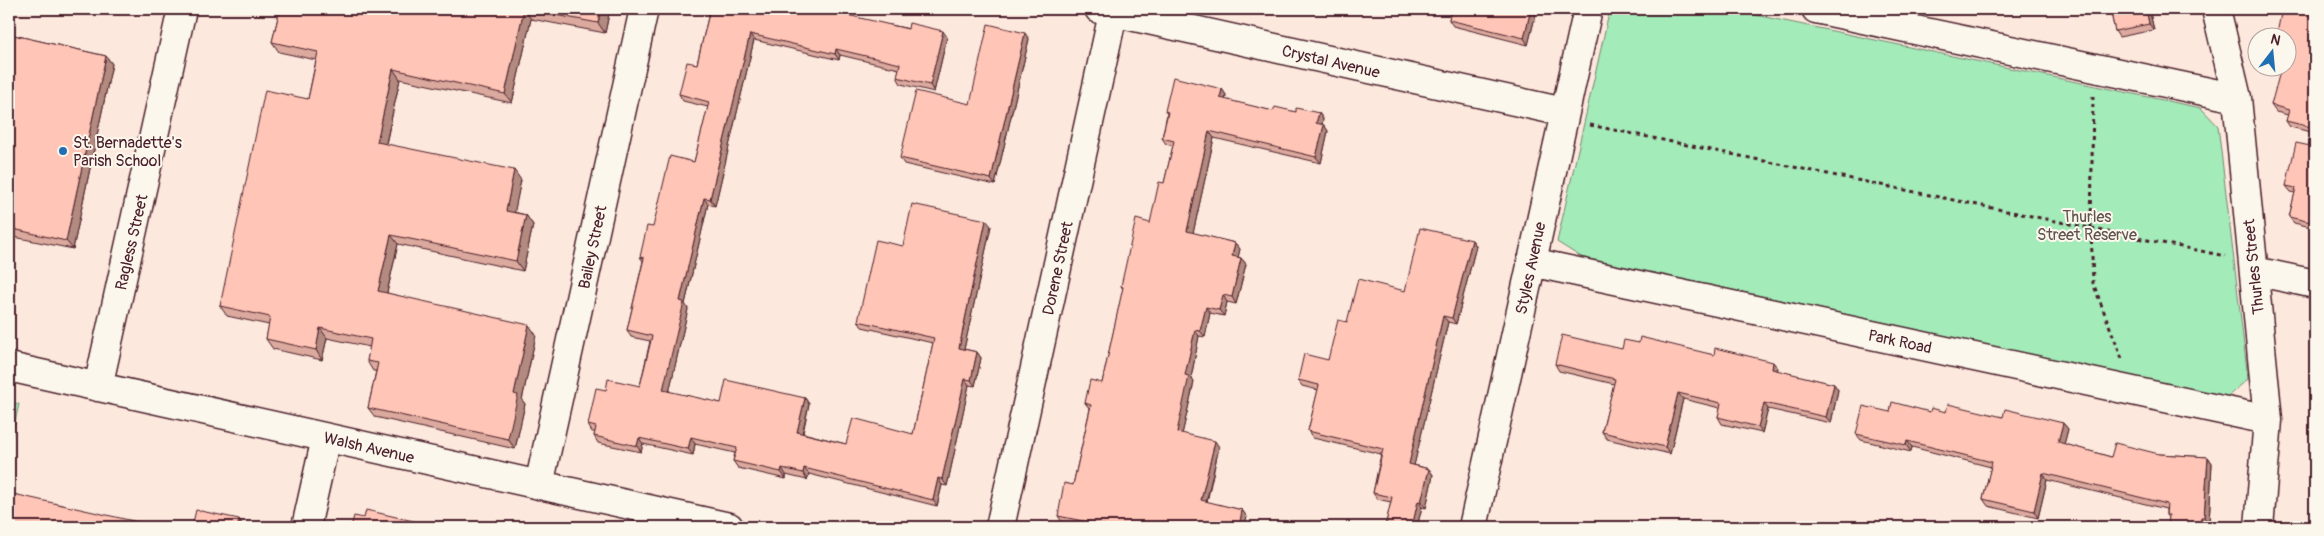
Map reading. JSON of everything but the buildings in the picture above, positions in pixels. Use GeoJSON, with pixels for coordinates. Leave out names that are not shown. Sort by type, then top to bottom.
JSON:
{"type":"FeatureCollection","features":[{"type":"Feature","properties":{"kind":"street","name":"Ragless Street"},"geometry":{"type":"LineString","coordinates":[[98,387],[182,9]]}},
{"type":"Feature","properties":{"kind":"street","name":"Bailey Street"},"geometry":{"type":"LineString","coordinates":[[539,485],[644,9]]}},
{"type":"Feature","properties":{"kind":"street","name":"Styles Avenue"},"geometry":{"type":"LineString","coordinates":[[1473,527],[1588,9]]}},
{"type":"Feature","properties":{"kind":"street"},"geometry":{"type":"LineString","coordinates":[[1816,9],[2237,98]]}},
{"type":"Feature","properties":{"kind":"street","name":"Thurles Street"},"geometry":{"type":"LineString","coordinates":[[2216,9],[2237,98],[2268,420],[2259,527]]}},
{"type":"Feature","properties":{"kind":"street","name":"Crystal Avenue"},"geometry":{"type":"LineString","coordinates":[[1109,10],[1563,116]]}},
{"type":"Feature","properties":{"kind":"street","name":"Dorene Street"},"geometry":{"type":"LineString","coordinates":[[1000,527],[1109,10]]}},
{"type":"Feature","properties":{"kind":"street","name":"Park Road"},"geometry":{"type":"LineString","coordinates":[[1531,262],[2268,420]]}},
{"type":"Feature","properties":{"kind":"street"},"geometry":{"type":"LineString","coordinates":[[2253,266],[2315,284]]}},
{"type":"Feature","properties":{"kind":"street","name":"Walsh Avenue"},"geometry":{"type":"LineString","coordinates":[[9,367],[729,527]]}},
{"type":"Feature","properties":{"kind":"street"},"geometry":{"type":"LineString","coordinates":[[306,527],[326,438]]}},
{"type":"Feature","properties":{"kind":"path"},"geometry":{"type":"LineString","coordinates":[[2093,68],[2091,228],[2094,283],[2134,391]]}},
{"type":"Feature","properties":{"kind":"path"},"geometry":{"type":"LineString","coordinates":[[1563,116],[2091,228],[2253,266]]}},
{"type":"Feature","properties":{"kind":"green space","name":"Thurles Street Reserve"},"geometry":{"type":"Polygon","coordinates":[[[1610,9],[1727,9],[2201,108],[2218,126],[2248,379],[2227,397],[1581,257],[1557,242],[1610,9]]]}},
{"type":"Feature","properties":{"kind":"green space"},"geometry":{"type":"Polygon","coordinates":[[[9,402],[19,404],[9,449],[9,402]]]}},
{"type":"Feature","properties":{"kind":"place","name":"St. Bernadette's Parish School"},"geometry":{"type":"Point","coordinates":[63,151]}}]}
